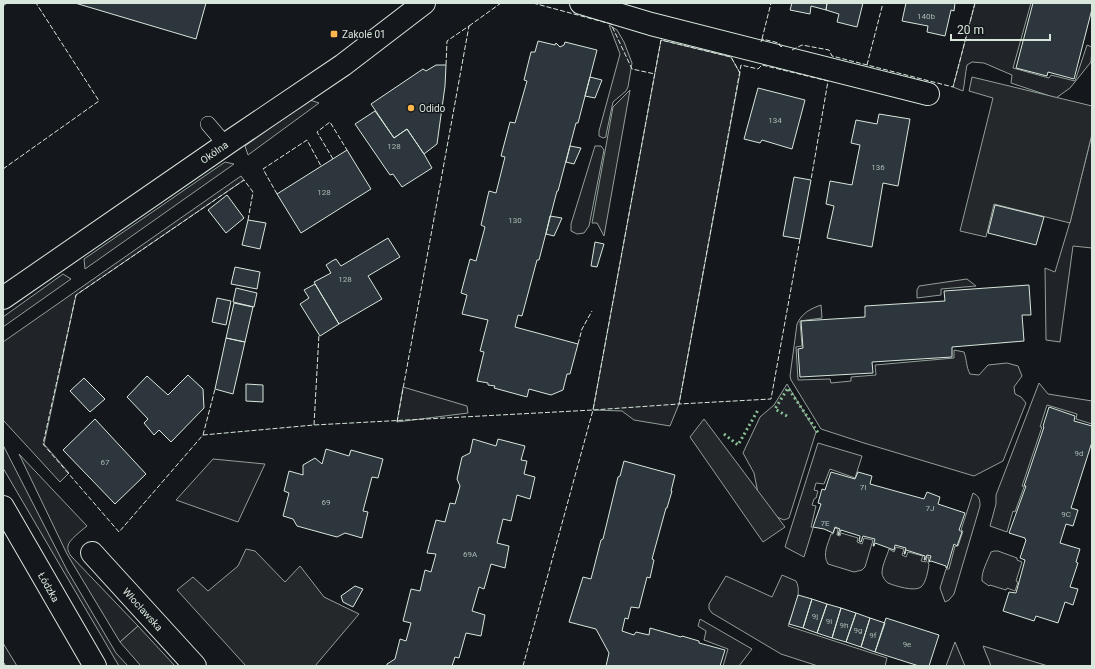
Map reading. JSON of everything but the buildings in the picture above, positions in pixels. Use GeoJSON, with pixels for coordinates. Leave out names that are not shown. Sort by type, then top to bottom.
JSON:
{"type":"FeatureCollection","features":[{"type":"Feature","properties":{"kind":"street","name":"Okólna"},"geometry":{"type":"LineString","coordinates":[[3,298],[225,144],[343,65],[424,3]]}},
{"type":"Feature","properties":{"kind":"street"},"geometry":{"type":"LineString","coordinates":[[581,3],[651,24],[928,94]]}},
{"type":"Feature","properties":{"kind":"street","name":"Łódzka"},"geometry":{"type":"LineString","coordinates":[[3,508],[95,666]]}},
{"type":"Feature","properties":{"kind":"street","name":"Włocławska"},"geometry":{"type":"LineString","coordinates":[[92,553],[195,666]]}},
{"type":"Feature","properties":{"kind":"lane"},"geometry":{"type":"LineString","coordinates":[[208,124],[225,144]]}},
{"type":"Feature","properties":{"kind":"shaded area"},"geometry":{"type":"Polygon","coordinates":[[[975,3],[1031,3],[1013,68],[1049,78],[1051,75],[1075,81],[1087,45],[1092,47],[1091,62],[1070,88],[1056,98],[1011,83],[1012,75],[984,63],[972,62],[967,65],[963,91],[953,87],[975,3]]]}},
{"type":"Feature","properties":{"kind":"shaded area"},"geometry":{"type":"Polygon","coordinates":[[[609,25],[617,30],[624,42],[632,63],[628,87],[626,91],[613,102],[606,137],[603,138],[599,136],[599,131],[620,54],[609,25]]]}},
{"type":"Feature","properties":{"kind":"shaded area"},"geometry":{"type":"Polygon","coordinates":[[[661,40],[731,57],[740,73],[679,404],[670,426],[634,420],[622,411],[593,410],[661,40]]]}},
{"type":"Feature","properties":{"kind":"shaded area"},"geometry":{"type":"Polygon","coordinates":[[[972,77],[1092,106],[1092,134],[1070,223],[994,204],[986,237],[960,231],[993,98],[969,91],[972,77]]]}},
{"type":"Feature","properties":{"kind":"shaded area"},"geometry":{"type":"Polygon","coordinates":[[[630,90],[604,236],[597,223],[592,223],[613,107],[630,90]]]}},
{"type":"Feature","properties":{"kind":"shaded area"},"geometry":{"type":"Polygon","coordinates":[[[310,100],[319,103],[248,155],[245,146],[310,100]]]}},
{"type":"Feature","properties":{"kind":"shaded area"},"geometry":{"type":"Polygon","coordinates":[[[1092,134],[1092,248],[1073,246],[1060,342],[1046,340],[1045,268],[1055,272],[1070,222],[1092,134]]]}},
{"type":"Feature","properties":{"kind":"shaded area"},"geometry":{"type":"Polygon","coordinates":[[[595,146],[601,146],[604,150],[589,226],[584,233],[577,234],[571,231],[571,224],[595,146]]]}},
{"type":"Feature","properties":{"kind":"shaded area"},"geometry":{"type":"Polygon","coordinates":[[[225,162],[234,164],[85,269],[84,259],[225,162]]]}},
{"type":"Feature","properties":{"kind":"shaded area"},"geometry":{"type":"Polygon","coordinates":[[[241,176],[244,180],[76,295],[44,444],[69,473],[60,482],[3,420],[3,342],[241,176]]]}},
{"type":"Feature","properties":{"kind":"shaded area"},"geometry":{"type":"Polygon","coordinates":[[[63,274],[71,279],[3,327],[3,317],[63,274]]]}},
{"type":"Feature","properties":{"kind":"shaded area"},"geometry":{"type":"Polygon","coordinates":[[[967,279],[976,286],[941,289],[941,295],[917,298],[917,290],[919,286],[967,279]]]}},
{"type":"Feature","properties":{"kind":"shaded area"},"geometry":{"type":"Polygon","coordinates":[[[821,305],[822,318],[800,321],[802,346],[796,347],[798,380],[830,379],[831,383],[851,381],[851,377],[876,375],[875,365],[954,358],[954,350],[964,352],[970,374],[979,375],[988,365],[1007,363],[1018,366],[1022,376],[1014,387],[1015,394],[1021,397],[1026,403],[1003,461],[974,476],[821,429],[790,376],[797,324],[801,317],[807,312],[821,305]]]}},
{"type":"Feature","properties":{"kind":"shaded area"},"geometry":{"type":"Polygon","coordinates":[[[1039,383],[1048,394],[1092,401],[1092,424],[1076,419],[1077,414],[1047,405],[1040,427],[1042,427],[1022,486],[1024,487],[1015,512],[1013,511],[1007,532],[990,526],[996,504],[996,495],[1039,383]]]}},
{"type":"Feature","properties":{"kind":"shaded area"},"geometry":{"type":"Polygon","coordinates":[[[787,384],[816,432],[789,518],[784,520],[768,513],[758,493],[754,473],[743,453],[760,417],[774,405],[787,384]]]}},
{"type":"Feature","properties":{"kind":"shaded area"},"geometry":{"type":"Polygon","coordinates":[[[403,387],[467,406],[468,413],[397,422],[403,387]]]}},
{"type":"Feature","properties":{"kind":"shaded area"},"geometry":{"type":"Polygon","coordinates":[[[704,419],[785,527],[763,542],[690,437],[704,419]]]}},
{"type":"Feature","properties":{"kind":"shaded area"},"geometry":{"type":"Polygon","coordinates":[[[818,443],[862,456],[855,478],[830,469],[824,484],[816,483],[814,490],[818,491],[812,505],[816,506],[811,527],[813,528],[804,557],[785,547],[818,443]]]}},
{"type":"Feature","properties":{"kind":"shaded area"},"geometry":{"type":"Polygon","coordinates":[[[3,445],[67,570],[116,653],[128,666],[119,666],[3,468],[3,445]]]}},
{"type":"Feature","properties":{"kind":"shaded area"},"geometry":{"type":"Polygon","coordinates":[[[19,454],[87,526],[70,541],[68,550],[71,556],[138,626],[120,642],[67,554],[19,454]]]}},
{"type":"Feature","properties":{"kind":"shaded area"},"geometry":{"type":"Polygon","coordinates":[[[213,459],[265,464],[238,522],[176,500],[213,459]]]}},
{"type":"Feature","properties":{"kind":"shaded area"},"geometry":{"type":"Polygon","coordinates":[[[973,493],[979,498],[980,506],[954,594],[945,602],[940,588],[946,569],[949,569],[955,546],[958,546],[963,531],[961,530],[973,493]]]}},
{"type":"Feature","properties":{"kind":"shaded area"},"geometry":{"type":"Polygon","coordinates":[[[835,528],[838,529],[837,535],[840,536],[841,533],[858,538],[857,542],[862,544],[864,538],[873,540],[865,567],[862,570],[854,572],[828,564],[826,560],[826,549],[831,534],[833,534],[835,528]]]}},
{"type":"Feature","properties":{"kind":"shaded area"},"geometry":{"type":"Polygon","coordinates":[[[896,547],[904,549],[902,555],[906,557],[908,552],[923,556],[921,561],[926,562],[927,557],[929,557],[926,577],[921,587],[910,589],[900,587],[888,583],[884,578],[882,570],[889,549],[894,552],[896,547]]]}},
{"type":"Feature","properties":{"kind":"shaded area"},"geometry":{"type":"Polygon","coordinates":[[[246,549],[255,551],[285,582],[300,566],[324,597],[359,614],[315,666],[246,666],[177,590],[193,577],[208,591],[238,566],[246,549]]]}},
{"type":"Feature","properties":{"kind":"shaded area"},"geometry":{"type":"Polygon","coordinates":[[[994,551],[1017,558],[1017,560],[1022,562],[1016,581],[1018,582],[1015,591],[1007,588],[1006,590],[990,585],[989,586],[982,581],[985,566],[991,552],[994,551]]]}},
{"type":"Feature","properties":{"kind":"shaded area"},"geometry":{"type":"Polygon","coordinates":[[[782,575],[796,581],[798,586],[798,598],[788,626],[887,658],[885,666],[818,666],[781,654],[712,613],[709,609],[709,604],[726,576],[772,597],[782,575]]]}},
{"type":"Feature","properties":{"kind":"shaded area"},"geometry":{"type":"Polygon","coordinates":[[[700,619],[752,649],[739,666],[723,666],[728,649],[704,640],[706,631],[698,626],[700,619]]]}},
{"type":"Feature","properties":{"kind":"shaded area"},"geometry":{"type":"Polygon","coordinates":[[[138,626],[175,666],[141,666],[120,642],[138,626]]]}},
{"type":"Feature","properties":{"kind":"shaded area"},"geometry":{"type":"Polygon","coordinates":[[[955,642],[965,666],[946,666],[955,642]]]}},
{"type":"Feature","properties":{"kind":"shaded area"},"geometry":{"type":"Polygon","coordinates":[[[3,643],[17,666],[3,666],[3,643]]]}},
{"type":"Feature","properties":{"kind":"shaded area"},"geometry":{"type":"Polygon","coordinates":[[[983,646],[1048,666],[991,666],[983,646]]]}},
{"type":"Feature","properties":{"kind":"hedge"},"geometry":{"type":"LineString","coordinates":[[787,416],[775,409],[788,388],[819,434]]}},
{"type":"Feature","properties":{"kind":"hedge"},"geometry":{"type":"LineString","coordinates":[[724,434],[738,445],[758,410]]}},
{"type":"Feature","properties":{"kind":"fence"},"geometry":{"type":"LineString","coordinates":[[3,6],[7,3]]}},
{"type":"Feature","properties":{"kind":"fence"},"geometry":{"type":"LineString","coordinates":[[3,169],[99,101],[36,3]]}},
{"type":"Feature","properties":{"kind":"fence"},"geometry":{"type":"LineString","coordinates":[[469,26],[501,3]]}},
{"type":"Feature","properties":{"kind":"fence"},"geometry":{"type":"LineString","coordinates":[[533,3],[611,24],[632,69],[655,74]]}},
{"type":"Feature","properties":{"kind":"fence"},"geometry":{"type":"LineString","coordinates":[[762,39],[771,3]]}},
{"type":"Feature","properties":{"kind":"fence"},"geometry":{"type":"LineString","coordinates":[[867,65],[883,3]]}},
{"type":"Feature","properties":{"kind":"fence"},"geometry":{"type":"LineString","coordinates":[[792,50],[802,45],[829,50],[832,56],[953,87],[975,3]]}},
{"type":"Feature","properties":{"kind":"fence"},"geometry":{"type":"LineString","coordinates":[[397,422],[469,26],[447,41],[446,65]]}},
{"type":"Feature","properties":{"kind":"fence"},"geometry":{"type":"LineString","coordinates":[[761,42],[762,39],[779,43],[780,46],[783,47]]}},
{"type":"Feature","properties":{"kind":"fence"},"geometry":{"type":"LineString","coordinates":[[248,220],[253,192],[244,180],[76,295],[43,444],[119,532],[203,435],[314,425],[593,410],[661,40],[731,57],[740,73]]}},
{"type":"Feature","properties":{"kind":"fence"},"geometry":{"type":"LineString","coordinates":[[800,239],[771,399],[679,404],[741,65],[758,69],[762,65],[828,81],[811,180]]}},
{"type":"Feature","properties":{"kind":"fence"},"geometry":{"type":"LineString","coordinates":[[333,159],[317,132],[330,122],[347,150]]}},
{"type":"Feature","properties":{"kind":"fence"},"geometry":{"type":"LineString","coordinates":[[277,194],[263,169],[307,140],[321,166]]}},
{"type":"Feature","properties":{"kind":"fence"},"geometry":{"type":"LineString","coordinates":[[578,344],[582,329],[592,311]]}},
{"type":"Feature","properties":{"kind":"fence"},"geometry":{"type":"LineString","coordinates":[[314,425],[319,334]]}},
{"type":"Feature","properties":{"kind":"fence"},"geometry":{"type":"LineString","coordinates":[[203,435],[215,389]]}},
{"type":"Feature","properties":{"kind":"fence"},"geometry":{"type":"LineString","coordinates":[[523,666],[593,410],[679,404]]}},
{"type":"Feature","properties":{"kind":"fence"},"geometry":{"type":"LineString","coordinates":[[3,662],[6,666]]}},
{"type":"Feature","properties":{"kind":"place","name":"Zakole 01"},"geometry":{"type":"Point","coordinates":[334,34]}},
{"type":"Feature","properties":{"kind":"place","name":"Odido"},"geometry":{"type":"Point","coordinates":[411,108]}}]}
